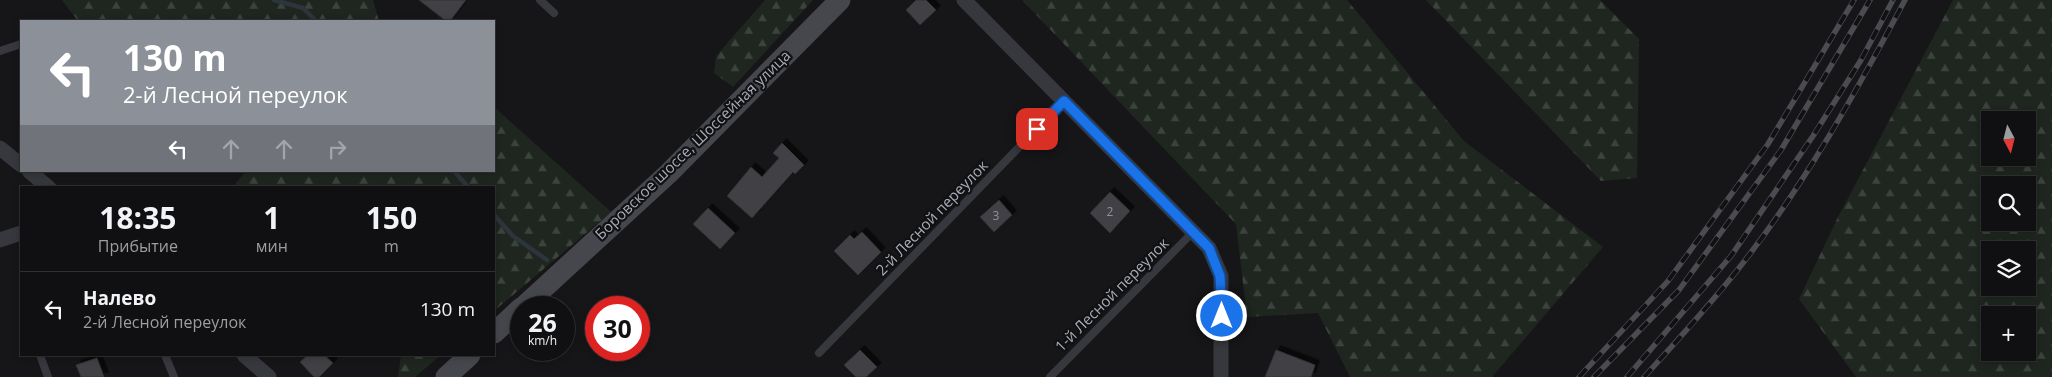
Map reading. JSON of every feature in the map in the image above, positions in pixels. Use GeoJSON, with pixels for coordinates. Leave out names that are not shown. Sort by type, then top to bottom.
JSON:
{"type":"FeatureCollection","features":[{"type":"Feature","properties":{"kind":"main road","name":"Боровское шоссе, Шоссейная улица"},"geometry":{"type":"LineString","coordinates":[[535,296],[669,173],[840,0]]}},
{"type":"Feature","properties":{"kind":"main road","name":"Боровское шоссе, Шоссейная улица"},"geometry":{"type":"LineString","coordinates":[[495,332],[510,319]]}},
{"type":"Feature","properties":{"kind":"main road"},"geometry":{"type":"LineString","coordinates":[[446,377],[469,356]]}},
{"type":"Feature","properties":{"kind":"street"},"geometry":{"type":"LineString","coordinates":[[964,0],[1209,248],[1220,276],[1221,377]]}},
{"type":"Feature","properties":{"kind":"street"},"geometry":{"type":"LineString","coordinates":[[0,148],[20,164]]}},
{"type":"Feature","properties":{"kind":"street"},"geometry":{"type":"LineString","coordinates":[[30,172],[46,186]]}},
{"type":"Feature","properties":{"kind":"street"},"geometry":{"type":"LineString","coordinates":[[0,240],[20,233]]}},
{"type":"Feature","properties":{"kind":"street"},"geometry":{"type":"LineString","coordinates":[[245,356],[268,377]]}},
{"type":"Feature","properties":{"kind":"lane"},"geometry":{"type":"LineString","coordinates":[[540,0],[554,13]]}},
{"type":"Feature","properties":{"kind":"lane"},"geometry":{"type":"LineString","coordinates":[[0,51],[20,44]]}},
{"type":"Feature","properties":{"kind":"lane","name":"2-й Лесной переулок"},"geometry":{"type":"LineString","coordinates":[[818,354],[1064,101]]}},
{"type":"Feature","properties":{"kind":"lane","name":"1-й Лесной переулок"},"geometry":{"type":"LineString","coordinates":[[1050,377],[1193,232]]}},
{"type":"Feature","properties":{"kind":"lane"},"geometry":{"type":"LineString","coordinates":[[40,356],[48,377]]}},
{"type":"Feature","properties":{"kind":"lane"},"geometry":{"type":"LineString","coordinates":[[165,356],[174,377]]}},
{"type":"Feature","properties":{"kind":"green space"},"geometry":{"type":"Polygon","coordinates":[[[62,0],[373,0],[379,20],[77,20],[62,0]]]}},
{"type":"Feature","properties":{"kind":"green space"},"geometry":{"type":"Polygon","coordinates":[[[765,0],[813,0],[733,87],[714,73],[716,56],[765,0]]]}},
{"type":"Feature","properties":{"kind":"green space"},"geometry":{"type":"Polygon","coordinates":[[[1022,0],[1347,0],[1464,141],[1603,247],[1492,377],[1350,377],[1318,313],[1247,317],[1236,224],[1022,0]]]}},
{"type":"Feature","properties":{"kind":"green space"},"geometry":{"type":"Polygon","coordinates":[[[1426,0],[1600,0],[1639,39],[1637,178],[1601,181],[1426,0]]]}},
{"type":"Feature","properties":{"kind":"green space"},"geometry":{"type":"Polygon","coordinates":[[[1953,0],[2052,0],[2052,377],[1856,377],[1799,299],[1838,217],[1953,0]]]}},
{"type":"Feature","properties":{"kind":"green space"},"geometry":{"type":"Polygon","coordinates":[[[495,108],[611,212],[495,310],[495,186],[234,186],[245,172],[495,172],[495,108]]]}},
{"type":"Feature","properties":{"kind":"green space"},"geometry":{"type":"Polygon","coordinates":[[[401,356],[440,356],[415,377],[398,377],[401,356]]]}},
{"type":"Feature","properties":{"kind":"building"},"geometry":{"type":"Polygon","coordinates":[[[419,0],[466,0],[451,20],[445,20],[419,0]]]}},
{"type":"Feature","properties":{"kind":"building"},"geometry":{"type":"Polygon","coordinates":[[[916,0],[926,0],[936,10],[920,25],[906,10],[916,0]]]}},
{"type":"Feature","properties":{"kind":"building"},"geometry":{"type":"Polygon","coordinates":[[[782,143],[804,165],[795,174],[793,172],[752,218],[727,196],[751,167],[762,177],[779,158],[773,153],[782,143]]]}},
{"type":"Feature","properties":{"kind":"building"},"geometry":{"type":"Polygon","coordinates":[[[1110,192],[1130,211],[1110,233],[1090,213],[1110,192]]]}},
{"type":"Feature","properties":{"kind":"building"},"geometry":{"type":"Polygon","coordinates":[[[999,200],[1012,215],[994,232],[980,217],[999,200]]]}},
{"type":"Feature","properties":{"kind":"building"},"geometry":{"type":"Polygon","coordinates":[[[708,208],[735,233],[720,249],[693,224],[708,208]]]}},
{"type":"Feature","properties":{"kind":"building"},"geometry":{"type":"Polygon","coordinates":[[[862,232],[881,252],[858,275],[834,251],[850,235],[854,239],[862,232]]]}},
{"type":"Feature","properties":{"kind":"building"},"geometry":{"type":"Polygon","coordinates":[[[860,350],[877,367],[866,377],[856,377],[844,365],[860,350]]]}},
{"type":"Feature","properties":{"kind":"building"},"geometry":{"type":"Polygon","coordinates":[[[1276,350],[1315,365],[1311,377],[1265,377],[1276,350]]]}},
{"type":"Feature","properties":{"kind":"building"},"geometry":{"type":"Polygon","coordinates":[[[307,356],[325,356],[333,363],[319,377],[314,377],[300,362],[307,356]]]}},
{"type":"Feature","properties":{"kind":"building"},"geometry":{"type":"Polygon","coordinates":[[[97,358],[104,377],[81,377],[76,365],[97,358]]]}},
{"type":"Feature","properties":{"kind":"waterway"},"geometry":{"type":"LineString","coordinates":[[274,0],[303,8],[315,20]]}},
{"type":"Feature","properties":{"kind":"waterway"},"geometry":{"type":"LineString","coordinates":[[455,172],[467,186]]}},
{"type":"Feature","properties":{"kind":"waterway"},"geometry":{"type":"LineString","coordinates":[[495,216],[513,236],[547,260]]}},
{"type":"Feature","properties":{"kind":"railway"},"geometry":{"type":"LineString","coordinates":[[1579,377],[1668,281],[1768,144],[1854,0]]}},
{"type":"Feature","properties":{"kind":"railway"},"geometry":{"type":"LineString","coordinates":[[1594,377],[1679,290],[1781,150],[1870,0]]}},
{"type":"Feature","properties":{"kind":"railway"},"geometry":{"type":"LineString","coordinates":[[1627,377],[1731,256],[1813,136],[1861,60],[1893,0]]}},
{"type":"Feature","properties":{"kind":"railway"},"geometry":{"type":"LineString","coordinates":[[1644,377],[1728,282],[1763,237],[1828,138],[1905,0]]}},
{"type":"Feature","properties":{"kind":"route"},"geometry":{"type":"LineString","coordinates":[[1037,129],[1064,101],[1209,248],[1220,276],[1222,316]]}}]}
